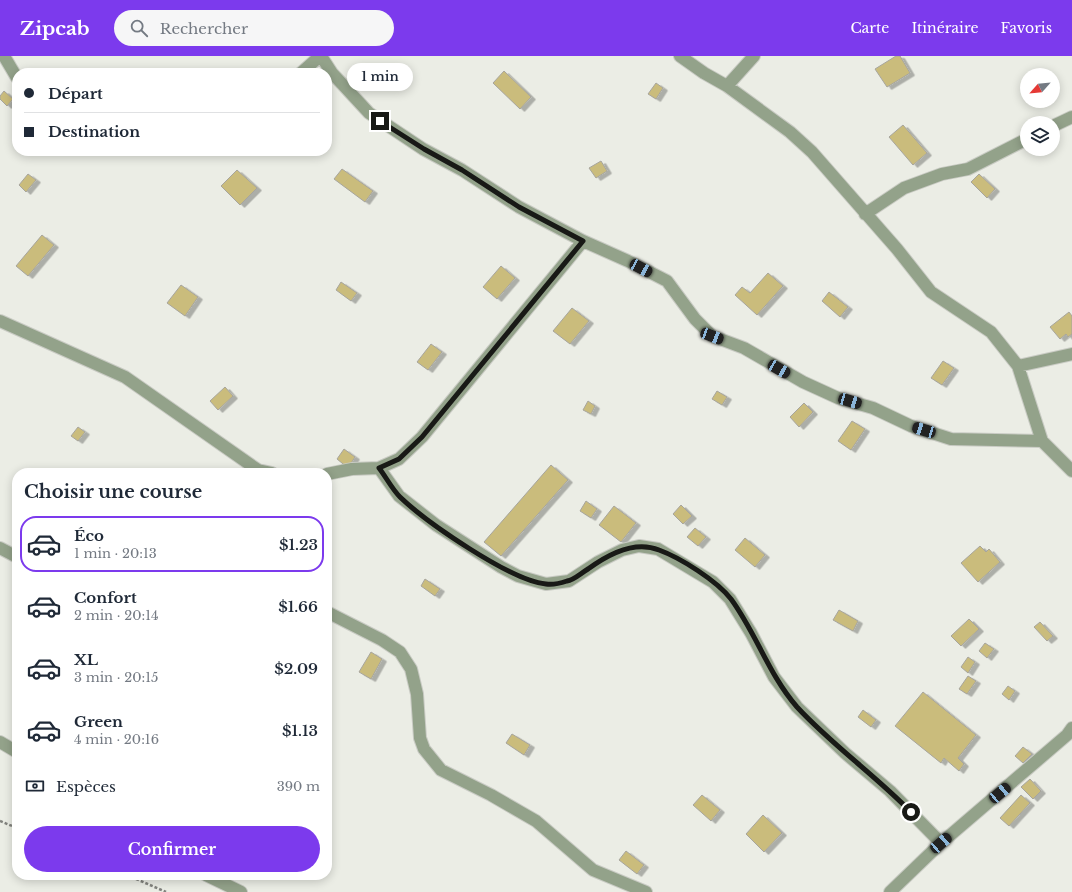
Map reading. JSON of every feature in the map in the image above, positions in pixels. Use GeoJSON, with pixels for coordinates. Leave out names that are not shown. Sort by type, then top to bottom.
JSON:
{"type":"FeatureCollection","features":[{"type":"Feature","properties":{"kind":"street"},"geometry":{"type":"LineString","coordinates":[[4,56],[12,70]]}},
{"type":"Feature","properties":{"kind":"street"},"geometry":{"type":"LineString","coordinates":[[307,68],[320,56],[328,68]]}},
{"type":"Feature","properties":{"kind":"street"},"geometry":{"type":"LineString","coordinates":[[680,56],[704,74],[727,86],[790,132],[812,152],[932,292],[991,332],[1018,366],[1042,442],[1072,471]]}},
{"type":"Feature","properties":{"kind":"street"},"geometry":{"type":"LineString","coordinates":[[727,86],[754,56]]}},
{"type":"Feature","properties":{"kind":"street"},"geometry":{"type":"LineString","coordinates":[[332,73],[369,113],[424,149],[462,170],[519,207],[583,241],[628,261],[667,281],[695,319],[712,336],[744,348],[802,382],[838,398],[873,408],[911,426],[951,439],[1042,442]]}},
{"type":"Feature","properties":{"kind":"street"},"geometry":{"type":"LineString","coordinates":[[1060,123],[1072,117]]}},
{"type":"Feature","properties":{"kind":"street"},"geometry":{"type":"LineString","coordinates":[[866,214],[904,188],[942,174],[968,168],[1020,142]]}},
{"type":"Feature","properties":{"kind":"street"},"geometry":{"type":"LineString","coordinates":[[332,473],[352,469],[379,468],[399,459],[422,437],[583,241]]}},
{"type":"Feature","properties":{"kind":"street"},"geometry":{"type":"LineString","coordinates":[[0,321],[125,377],[255,468]]}},
{"type":"Feature","properties":{"kind":"street"},"geometry":{"type":"LineString","coordinates":[[1018,366],[1072,354]]}},
{"type":"Feature","properties":{"kind":"street"},"geometry":{"type":"LineString","coordinates":[[379,468],[399,496],[436,525],[500,567],[518,576],[546,584],[569,581],[598,562],[622,550],[640,546],[658,549],[713,582],[730,599],[774,676],[797,706],[844,753],[890,791],[941,843]]}},
{"type":"Feature","properties":{"kind":"street"},"geometry":{"type":"LineString","coordinates":[[0,548],[12,554]]}},
{"type":"Feature","properties":{"kind":"street"},"geometry":{"type":"LineString","coordinates":[[332,615],[382,640],[400,652],[411,668],[417,694],[420,738],[424,749],[441,770],[491,795],[536,821],[592,870],[646,892]]}},
{"type":"Feature","properties":{"kind":"street"},"geometry":{"type":"LineString","coordinates":[[890,892],[941,843],[1061,740],[1072,728]]}},
{"type":"Feature","properties":{"kind":"street"},"geometry":{"type":"LineString","coordinates":[[0,742],[12,749]]}},
{"type":"Feature","properties":{"kind":"street"},"geometry":{"type":"LineString","coordinates":[[216,880],[241,892]]}},
{"type":"Feature","properties":{"kind":"path"},"geometry":{"type":"LineString","coordinates":[[0,821],[12,826]]}},
{"type":"Feature","properties":{"kind":"path"},"geometry":{"type":"LineString","coordinates":[[138,880],[166,892]]}},
{"type":"Feature","properties":{"kind":"building"},"geometry":{"type":"Polygon","coordinates":[[[896,56],[900,56],[910,73],[887,87],[875,69],[896,56]]]}},
{"type":"Feature","properties":{"kind":"building"},"geometry":{"type":"Polygon","coordinates":[[[504,71],[531,97],[520,109],[493,83],[504,71]]]}},
{"type":"Feature","properties":{"kind":"building"},"geometry":{"type":"Polygon","coordinates":[[[656,83],[663,88],[656,99],[648,94],[656,83]]]}},
{"type":"Feature","properties":{"kind":"building"},"geometry":{"type":"Polygon","coordinates":[[[4,91],[12,98],[12,100],[7,106],[0,99],[0,96],[4,91]]]}},
{"type":"Feature","properties":{"kind":"building"},"geometry":{"type":"Polygon","coordinates":[[[903,125],[927,153],[913,165],[889,137],[903,125]]]}},
{"type":"Feature","properties":{"kind":"building"},"geometry":{"type":"Polygon","coordinates":[[[601,161],[607,171],[596,178],[589,168],[601,161]]]}},
{"type":"Feature","properties":{"kind":"building"},"geometry":{"type":"Polygon","coordinates":[[[342,169],[373,191],[365,202],[334,179],[342,169]]]}},
{"type":"Feature","properties":{"kind":"building"},"geometry":{"type":"Polygon","coordinates":[[[237,170],[257,188],[240,205],[221,186],[237,170]]]}},
{"type":"Feature","properties":{"kind":"building"},"geometry":{"type":"Polygon","coordinates":[[[28,174],[36,180],[26,192],[19,185],[28,174]]]}},
{"type":"Feature","properties":{"kind":"building"},"geometry":{"type":"Polygon","coordinates":[[[979,174],[995,189],[987,198],[971,182],[979,174]]]}},
{"type":"Feature","properties":{"kind":"building"},"geometry":{"type":"Polygon","coordinates":[[[42,235],[54,245],[28,276],[16,266],[42,235]]]}},
{"type":"Feature","properties":{"kind":"building"},"geometry":{"type":"Polygon","coordinates":[[[501,266],[515,278],[497,299],[483,287],[501,266]]]}},
{"type":"Feature","properties":{"kind":"building"},"geometry":{"type":"Polygon","coordinates":[[[768,273],[783,286],[757,315],[735,295],[742,287],[750,293],[768,273]]]}},
{"type":"Feature","properties":{"kind":"building"},"geometry":{"type":"Polygon","coordinates":[[[341,282],[357,293],[351,301],[336,290],[341,282]]]}},
{"type":"Feature","properties":{"kind":"building"},"geometry":{"type":"Polygon","coordinates":[[[181,285],[198,297],[185,316],[167,303],[181,285]]]}},
{"type":"Feature","properties":{"kind":"building"},"geometry":{"type":"Polygon","coordinates":[[[829,292],[848,307],[840,317],[822,301],[829,292]]]}},
{"type":"Feature","properties":{"kind":"building"},"geometry":{"type":"Polygon","coordinates":[[[572,308],[589,321],[570,344],[553,331],[572,308]]]}},
{"type":"Feature","properties":{"kind":"building"},"geometry":{"type":"Polygon","coordinates":[[[1069,312],[1072,316],[1072,334],[1068,337],[1066,334],[1060,339],[1050,327],[1069,312]]]}},
{"type":"Feature","properties":{"kind":"building"},"geometry":{"type":"Polygon","coordinates":[[[431,344],[442,352],[428,370],[417,362],[431,344]]]}},
{"type":"Feature","properties":{"kind":"building"},"geometry":{"type":"Polygon","coordinates":[[[943,361],[954,368],[942,385],[931,378],[943,361]]]}},
{"type":"Feature","properties":{"kind":"building"},"geometry":{"type":"Polygon","coordinates":[[[225,387],[233,396],[218,410],[210,401],[225,387]]]}},
{"type":"Feature","properties":{"kind":"building"},"geometry":{"type":"Polygon","coordinates":[[[717,391],[727,397],[722,405],[712,399],[717,391]]]}},
{"type":"Feature","properties":{"kind":"building"},"geometry":{"type":"Polygon","coordinates":[[[588,401],[595,406],[591,414],[583,410],[588,401]]]}},
{"type":"Feature","properties":{"kind":"building"},"geometry":{"type":"Polygon","coordinates":[[[804,403],[813,412],[799,427],[790,417],[804,403]]]}},
{"type":"Feature","properties":{"kind":"building"},"geometry":{"type":"Polygon","coordinates":[[[852,421],[865,429],[851,450],[838,441],[852,421]]]}},
{"type":"Feature","properties":{"kind":"building"},"geometry":{"type":"Polygon","coordinates":[[[78,427],[85,432],[78,441],[71,436],[78,427]]]}},
{"type":"Feature","properties":{"kind":"building"},"geometry":{"type":"Polygon","coordinates":[[[344,449],[355,457],[348,468],[337,459],[344,449]]]}},
{"type":"Feature","properties":{"kind":"building"},"geometry":{"type":"Polygon","coordinates":[[[551,465],[568,480],[501,556],[484,542],[551,465]]]}},
{"type":"Feature","properties":{"kind":"building"},"geometry":{"type":"Polygon","coordinates":[[[586,501],[597,509],[591,518],[580,511],[586,501]]]}},
{"type":"Feature","properties":{"kind":"building"},"geometry":{"type":"Polygon","coordinates":[[[681,505],[692,516],[683,524],[673,514],[681,505]]]}},
{"type":"Feature","properties":{"kind":"building"},"geometry":{"type":"Polygon","coordinates":[[[614,506],[636,523],[621,542],[599,525],[614,506]]]}},
{"type":"Feature","properties":{"kind":"building"},"geometry":{"type":"Polygon","coordinates":[[[695,528],[706,537],[698,546],[687,537],[695,528]]]}},
{"type":"Feature","properties":{"kind":"building"},"geometry":{"type":"Polygon","coordinates":[[[745,538],[765,555],[755,567],[735,550],[745,538]]]}},
{"type":"Feature","properties":{"kind":"building"},"geometry":{"type":"Polygon","coordinates":[[[980,546],[986,552],[989,549],[1000,562],[978,582],[961,563],[980,546]]]}},
{"type":"Feature","properties":{"kind":"building"},"geometry":{"type":"Polygon","coordinates":[[[425,579],[440,589],[435,596],[421,586],[425,579]]]}},
{"type":"Feature","properties":{"kind":"building"},"geometry":{"type":"Polygon","coordinates":[[[839,610],[858,621],[853,631],[833,620],[839,610]]]}},
{"type":"Feature","properties":{"kind":"building"},"geometry":{"type":"Polygon","coordinates":[[[969,619],[979,629],[961,646],[951,636],[969,619]]]}},
{"type":"Feature","properties":{"kind":"building"},"geometry":{"type":"Polygon","coordinates":[[[1040,622],[1053,636],[1047,641],[1034,627],[1040,622]]]}},
{"type":"Feature","properties":{"kind":"building"},"geometry":{"type":"Polygon","coordinates":[[[985,643],[994,649],[987,658],[979,651],[985,643]]]}},
{"type":"Feature","properties":{"kind":"building"},"geometry":{"type":"Polygon","coordinates":[[[371,652],[382,659],[371,679],[359,672],[371,652]]]}},
{"type":"Feature","properties":{"kind":"building"},"geometry":{"type":"Polygon","coordinates":[[[968,657],[975,662],[968,673],[961,667],[968,657]]]}},
{"type":"Feature","properties":{"kind":"building"},"geometry":{"type":"Polygon","coordinates":[[[968,676],[976,681],[967,694],[959,689],[968,676]]]}},
{"type":"Feature","properties":{"kind":"building"},"geometry":{"type":"Polygon","coordinates":[[[1008,686],[1015,691],[1009,700],[1002,694],[1008,686]]]}},
{"type":"Feature","properties":{"kind":"building"},"geometry":{"type":"Polygon","coordinates":[[[923,692],[976,735],[958,758],[964,764],[959,771],[944,758],[941,763],[895,726],[923,692]]]}},
{"type":"Feature","properties":{"kind":"building"},"geometry":{"type":"Polygon","coordinates":[[[863,710],[876,720],[871,727],[858,717],[863,710]]]}},
{"type":"Feature","properties":{"kind":"building"},"geometry":{"type":"Polygon","coordinates":[[[512,734],[530,745],[524,755],[506,743],[512,734]]]}},
{"type":"Feature","properties":{"kind":"building"},"geometry":{"type":"Polygon","coordinates":[[[1023,747],[1032,754],[1023,763],[1015,756],[1023,747]]]}},
{"type":"Feature","properties":{"kind":"building"},"geometry":{"type":"Polygon","coordinates":[[[1030,779],[1041,791],[1033,799],[1021,787],[1030,779]]]}},
{"type":"Feature","properties":{"kind":"building"},"geometry":{"type":"Polygon","coordinates":[[[702,795],[720,810],[711,821],[693,805],[702,795]]]}},
{"type":"Feature","properties":{"kind":"building"},"geometry":{"type":"Polygon","coordinates":[[[1021,795],[1030,803],[1009,826],[1000,818],[1021,795]]]}},
{"type":"Feature","properties":{"kind":"building"},"geometry":{"type":"Polygon","coordinates":[[[763,815],[782,833],[764,852],[746,834],[763,815]]]}},
{"type":"Feature","properties":{"kind":"building"},"geometry":{"type":"Polygon","coordinates":[[[626,851],[644,865],[637,874],[619,860],[626,851]]]}},
{"type":"Feature","properties":{"kind":"route"},"geometry":{"type":"LineString","coordinates":[[380,121],[424,149],[462,170],[519,207],[583,241],[422,437],[399,459],[379,468],[399,496],[436,525],[500,567],[518,576],[546,584],[569,581],[598,562],[622,550],[640,546],[658,549],[681,561],[713,582],[730,599],[751,633],[774,676],[797,706],[844,753],[890,791],[911,812]]}}]}
